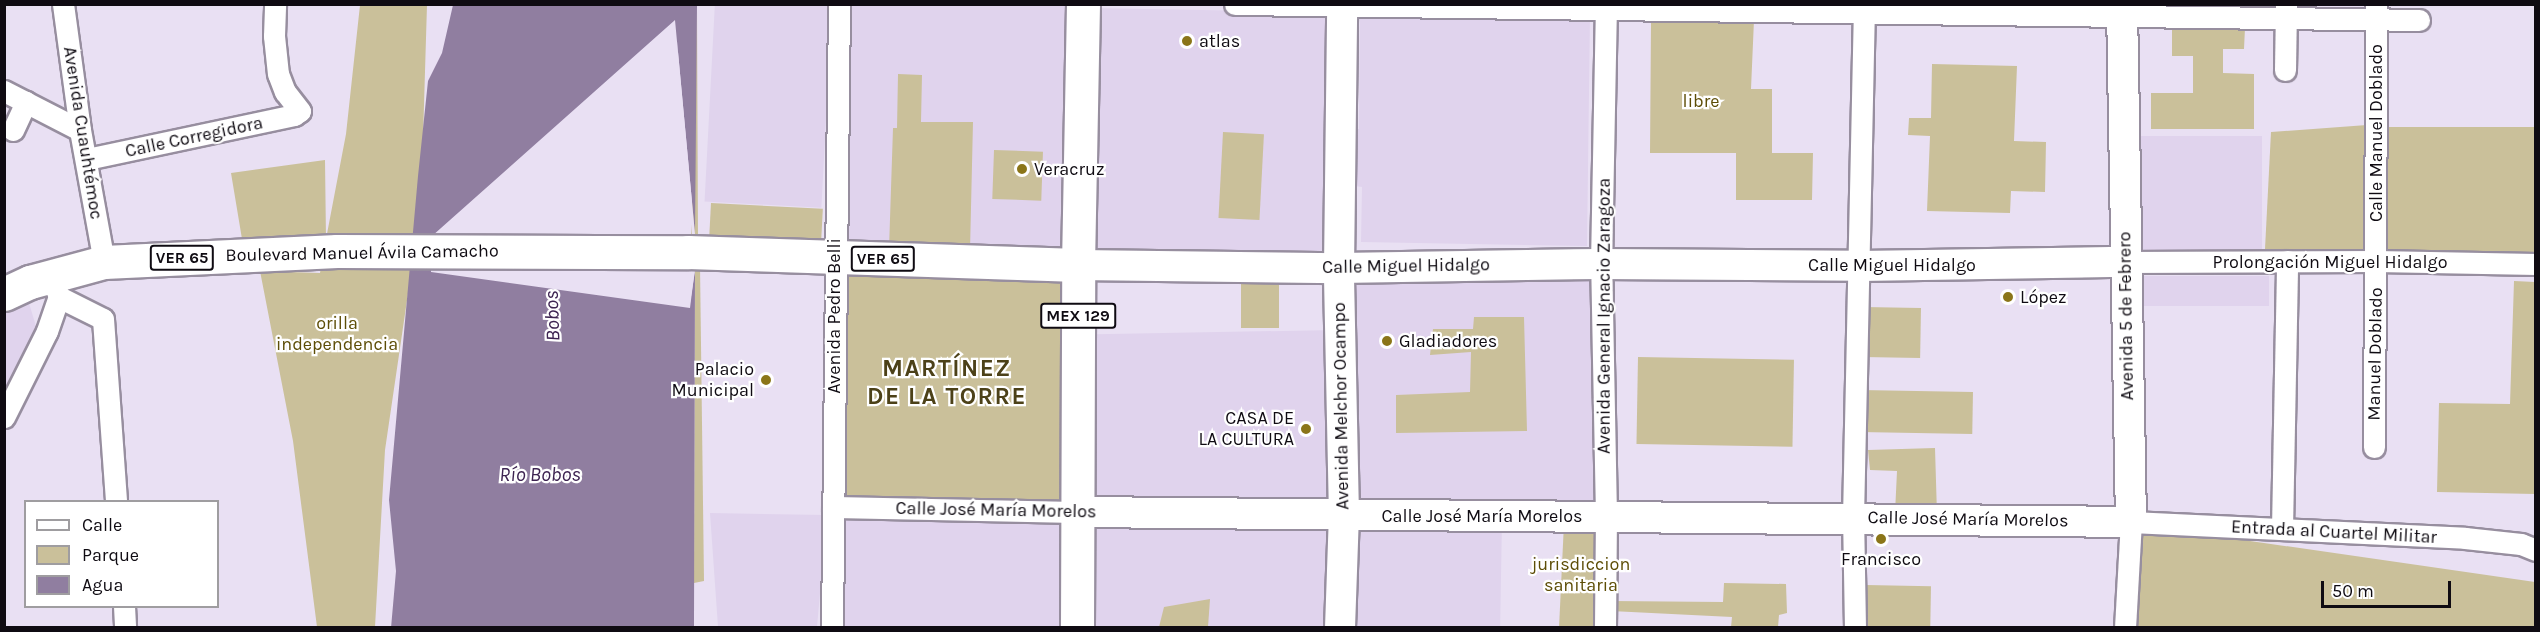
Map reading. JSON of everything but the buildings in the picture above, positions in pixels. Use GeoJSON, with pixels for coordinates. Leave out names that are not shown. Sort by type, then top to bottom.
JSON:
{"type":"FeatureCollection","features":[{"type":"Feature","properties":{"kind":"main road","name":"MEX 129"},"geometry":{"type":"LineString","coordinates":[[1077,627],[1078,265],[1083,4]]}},
{"type":"Feature","properties":{"kind":"main road","name":"Boulevard Manuel Ávila Camacho"},"geometry":{"type":"LineString","coordinates":[[30,286],[104,262],[337,250],[688,252]]}},
{"type":"Feature","properties":{"kind":"main road","name":"Calle Miguel Hidalgo"},"geometry":{"type":"LineString","coordinates":[[688,252],[1078,265]]}},
{"type":"Feature","properties":{"kind":"street","name":"Avenida Cuauhtémoc"},"geometry":{"type":"LineString","coordinates":[[63,4],[80,130],[104,262]]}},
{"type":"Feature","properties":{"kind":"street","name":"Calle Corregidora"},"geometry":{"type":"LineString","coordinates":[[87,159],[294,115],[300,111],[285,92],[278,74],[274,36],[275,4]]}},
{"type":"Feature","properties":{"kind":"street","name":"Avenida Pedro Belli"},"geometry":{"type":"LineString","coordinates":[[832,627],[834,258],[839,4]]}},
{"type":"Feature","properties":{"kind":"street"},"geometry":{"type":"LineString","coordinates":[[1235,4],[2376,13],[2419,20]]}},
{"type":"Feature","properties":{"kind":"street","name":"Avenida Melchor Ocampo"},"geometry":{"type":"LineString","coordinates":[[1340,627],[1344,516],[1339,268],[1342,6]]}},
{"type":"Feature","properties":{"kind":"street","name":"Avenida General Ignacio Zaragoza"},"geometry":{"type":"LineString","coordinates":[[1605,627],[1606,516],[1601,264],[1606,7]]}},
{"type":"Feature","properties":{"kind":"street"},"geometry":{"type":"LineString","coordinates":[[1855,627],[1853,518],[1864,9]]}},
{"type":"Feature","properties":{"kind":"street","name":"Avenida 5 de Febrero"},"geometry":{"type":"LineString","coordinates":[[2122,11],[2131,522],[2125,627]]}},
{"type":"Feature","properties":{"kind":"street"},"geometry":{"type":"LineString","coordinates":[[2285,70],[2286,12]]}},
{"type":"Feature","properties":{"kind":"street","name":"Calle Manuel Doblado"},"geometry":{"type":"LineString","coordinates":[[2376,13],[2376,261]]}},
{"type":"Feature","properties":{"kind":"street"},"geometry":{"type":"LineString","coordinates":[[4,91],[80,130]]}},
{"type":"Feature","properties":{"kind":"street"},"geometry":{"type":"LineString","coordinates":[[13,130],[26,102]]}},
{"type":"Feature","properties":{"kind":"street"},"geometry":{"type":"LineString","coordinates":[[2282,529],[2287,261]]}},
{"type":"Feature","properties":{"kind":"street","name":"Prolongación Miguel Hidalgo"},"geometry":{"type":"LineString","coordinates":[[2125,262],[2376,261],[2535,264]]}},
{"type":"Feature","properties":{"kind":"street","name":"Manuel Doblado"},"geometry":{"type":"LineString","coordinates":[[2374,447],[2376,261]]}},
{"type":"Feature","properties":{"kind":"street","name":"Calle Miguel Hidalgo"},"geometry":{"type":"LineString","coordinates":[[1078,265],[1339,268],[1601,264],[1860,266],[2125,262]]}},
{"type":"Feature","properties":{"kind":"street"},"geometry":{"type":"LineString","coordinates":[[4,417],[47,331],[30,286]]}},
{"type":"Feature","properties":{"kind":"street"},"geometry":{"type":"LineString","coordinates":[[30,286],[103,319],[116,500]]}},
{"type":"Feature","properties":{"kind":"street","name":"Calle José María Morelos"},"geometry":{"type":"LineString","coordinates":[[833,507],[1344,516],[1606,516],[2131,522]]}},
{"type":"Feature","properties":{"kind":"street","name":"Entrada al Cuartel Militar"},"geometry":{"type":"LineString","coordinates":[[2131,522],[2465,538],[2521,544],[2535,550]]}},
{"type":"Feature","properties":{"kind":"street"},"geometry":{"type":"LineString","coordinates":[[124,608],[125,627]]}},
{"type":"Feature","properties":{"kind":"shaded area"},"geometry":{"type":"Polygon","coordinates":[[[715,4],[832,5],[821,208],[705,202],[715,4]]]}},
{"type":"Feature","properties":{"kind":"shaded area"},"geometry":{"type":"Polygon","coordinates":[[[842,5],[1078,5],[1078,252],[842,252],[842,5]]]}},
{"type":"Feature","properties":{"kind":"shaded area"},"geometry":{"type":"Polygon","coordinates":[[[1091,8],[1335,12],[1331,261],[1087,257],[1091,8]]]}},
{"type":"Feature","properties":{"kind":"shaded area"},"geometry":{"type":"Polygon","coordinates":[[[1360,14],[1590,16],[1587,246],[1361,242],[1362,187],[1355,186],[1356,129],[1359,129],[1360,14]]]}},
{"type":"Feature","properties":{"kind":"shaded area"},"geometry":{"type":"Polygon","coordinates":[[[2133,136],[2262,136],[2262,252],[2133,252],[2133,136]]]}},
{"type":"Feature","properties":{"kind":"shaded area"},"geometry":{"type":"Polygon","coordinates":[[[1347,269],[1595,269],[1595,508],[1347,508],[1347,269]]]}},
{"type":"Feature","properties":{"kind":"shaded area"},"geometry":{"type":"Polygon","coordinates":[[[2130,276],[2269,276],[2269,306],[2130,306],[2130,276]]]}},
{"type":"Feature","properties":{"kind":"shaded area"},"geometry":{"type":"Polygon","coordinates":[[[26,293],[38,333],[5,401],[5,306],[26,293]]]}},
{"type":"Feature","properties":{"kind":"shaded area"},"geometry":{"type":"Polygon","coordinates":[[[1336,330],[1339,502],[1085,506],[1082,334],[1336,330]]]}},
{"type":"Feature","properties":{"kind":"shaded area"},"geometry":{"type":"Polygon","coordinates":[[[839,512],[1071,520],[1067,628],[835,628],[839,512]]]}},
{"type":"Feature","properties":{"kind":"shaded area"},"geometry":{"type":"Polygon","coordinates":[[[710,513],[827,515],[817,627],[718,627],[710,513]]]}},
{"type":"Feature","properties":{"kind":"shaded area"},"geometry":{"type":"Polygon","coordinates":[[[1092,516],[1333,516],[1333,627],[1092,627],[1092,516]]]}},
{"type":"Feature","properties":{"kind":"shaded area"},"geometry":{"type":"Polygon","coordinates":[[[1347,519],[1502,522],[1500,628],[1345,628],[1347,519]]]}},
{"type":"Feature","properties":{"kind":"green space","name":"orilla independencia"},"geometry":{"type":"Polygon","coordinates":[[[360,5],[427,5],[421,205],[385,450],[375,627],[317,627],[293,441],[260,271],[320,273],[325,243],[243,245],[231,173],[325,160],[326,239],[346,134],[360,5]]]}},
{"type":"Feature","properties":{"kind":"green space"},"geometry":{"type":"Polygon","coordinates":[[[697,5],[698,240],[691,240],[697,5]]]}},
{"type":"Feature","properties":{"kind":"green space","name":"libre"},"geometry":{"type":"Polygon","coordinates":[[[1754,20],[1751,89],[1772,89],[1772,153],[1813,153],[1812,200],[1736,200],[1736,153],[1650,153],[1651,23],[1754,20]]]}},
{"type":"Feature","properties":{"kind":"green space"},"geometry":{"type":"Polygon","coordinates":[[[2172,27],[2245,28],[2244,49],[2223,49],[2223,73],[2254,74],[2254,129],[2151,129],[2151,93],[2193,93],[2193,56],[2172,56],[2172,27]]]}},
{"type":"Feature","properties":{"kind":"green space"},"geometry":{"type":"Polygon","coordinates":[[[1932,64],[2017,66],[2014,141],[2046,142],[2045,192],[2011,191],[2010,213],[1927,211],[1930,136],[1908,135],[1909,118],[1931,118],[1932,64]]]}},
{"type":"Feature","properties":{"kind":"green space"},"geometry":{"type":"Polygon","coordinates":[[[898,74],[922,75],[921,122],[973,122],[970,251],[889,249],[893,128],[897,128],[898,74]]]}},
{"type":"Feature","properties":{"kind":"green space"},"geometry":{"type":"Polygon","coordinates":[[[2367,125],[2372,253],[2265,249],[2271,132],[2367,125]]]}},
{"type":"Feature","properties":{"kind":"green space"},"geometry":{"type":"Polygon","coordinates":[[[2385,127],[2535,127],[2535,252],[2385,252],[2385,127]]]}},
{"type":"Feature","properties":{"kind":"green space"},"geometry":{"type":"Polygon","coordinates":[[[1223,132],[1264,134],[1259,220],[1218,218],[1223,132]]]}},
{"type":"Feature","properties":{"kind":"green space"},"geometry":{"type":"Polygon","coordinates":[[[994,150],[1043,152],[1041,201],[992,199],[994,150]]]}},
{"type":"Feature","properties":{"kind":"green space"},"geometry":{"type":"Polygon","coordinates":[[[711,203],[823,209],[821,248],[709,242],[711,203]]]}},
{"type":"Feature","properties":{"kind":"green space"},"geometry":{"type":"Polygon","coordinates":[[[700,265],[704,581],[694,583],[695,271],[700,265]]]}},
{"type":"Feature","properties":{"kind":"green space"},"geometry":{"type":"Polygon","coordinates":[[[836,267],[1075,267],[1075,506],[836,506],[836,267]]]}},
{"type":"Feature","properties":{"kind":"green space"},"geometry":{"type":"Polygon","coordinates":[[[1241,276],[1279,276],[1279,328],[1241,328],[1241,276]]]}},
{"type":"Feature","properties":{"kind":"green space"},"geometry":{"type":"Polygon","coordinates":[[[2514,281],[2535,282],[2535,494],[2437,492],[2439,403],[2510,404],[2514,281]]]}},
{"type":"Feature","properties":{"kind":"green space"},"geometry":{"type":"Polygon","coordinates":[[[1864,307],[1921,308],[1920,358],[1863,357],[1864,307]]]}},
{"type":"Feature","properties":{"kind":"green space"},"geometry":{"type":"Polygon","coordinates":[[[1474,317],[1524,317],[1527,431],[1396,433],[1396,395],[1470,392],[1471,352],[1430,355],[1433,329],[1473,329],[1474,317]]]}},
{"type":"Feature","properties":{"kind":"green space"},"geometry":{"type":"Polygon","coordinates":[[[1638,357],[1794,360],[1792,447],[1636,444],[1638,357]]]}},
{"type":"Feature","properties":{"kind":"green space"},"geometry":{"type":"Polygon","coordinates":[[[1860,390],[1973,392],[1972,434],[1859,432],[1860,390]]]}},
{"type":"Feature","properties":{"kind":"green space"},"geometry":{"type":"Polygon","coordinates":[[[1935,448],[1937,514],[1895,513],[1897,471],[1870,470],[1868,450],[1935,448]]]}},
{"type":"Feature","properties":{"kind":"green space","name":"jurisdiccion sanitaria"},"geometry":{"type":"Polygon","coordinates":[[[1602,516],[1599,627],[1559,628],[1564,523],[1602,516]]]}},
{"type":"Feature","properties":{"kind":"green space"},"geometry":{"type":"Polygon","coordinates":[[[2119,522],[2535,582],[2535,627],[2118,628],[2119,522]]]}},
{"type":"Feature","properties":{"kind":"green space"},"geometry":{"type":"Polygon","coordinates":[[[1724,583],[1786,584],[1787,613],[1779,615],[1778,627],[1731,627],[1732,617],[1611,611],[1611,601],[1723,602],[1724,583]]]}},
{"type":"Feature","properties":{"kind":"green space"},"geometry":{"type":"Polygon","coordinates":[[[1866,585],[1931,586],[1930,628],[1865,628],[1866,585]]]}},
{"type":"Feature","properties":{"kind":"green space"},"geometry":{"type":"Polygon","coordinates":[[[1210,599],[1208,627],[1159,627],[1164,607],[1210,599]]]}},
{"type":"Feature","properties":{"kind":"water","name":"Río Bobos"},"geometry":{"type":"Polygon","coordinates":[[[453,5],[697,5],[695,234],[677,41],[690,303],[695,271],[694,627],[391,628],[396,571],[389,500],[418,176],[428,81],[442,53],[453,5]]]}},
{"type":"Feature","properties":{"kind":"pier"},"geometry":{"type":"Polygon","coordinates":[[[675,20],[695,234],[695,237],[692,235],[685,159],[691,277],[695,268],[690,308],[431,272],[432,236],[675,20]]]}},
{"type":"Feature","properties":{"kind":"place","name":"atlas"},"geometry":{"type":"Point","coordinates":[1187,41]}},
{"type":"Feature","properties":{"kind":"place","name":"Veracruz"},"geometry":{"type":"Point","coordinates":[1022,169]}},
{"type":"Feature","properties":{"kind":"place","name":"López"},"geometry":{"type":"Point","coordinates":[2008,297]}},
{"type":"Feature","properties":{"kind":"place","name":"Gladiadores"},"geometry":{"type":"Point","coordinates":[1387,341]}},
{"type":"Feature","properties":{"kind":"place","name":"Palacio Municipal"},"geometry":{"type":"Point","coordinates":[766,380]}},
{"type":"Feature","properties":{"kind":"place","name":"CASA DE LA CULTURA"},"geometry":{"type":"Point","coordinates":[1306,429]}},
{"type":"Feature","properties":{"kind":"place","name":"Francisco"},"geometry":{"type":"Point","coordinates":[1881,539]}},
{"type":"Feature","properties":{"kind":"district","name":"MARTÍNEZ DE LA TORRE"},"geometry":{"type":"Point","coordinates":[947,383]}},
{"type":"Feature","properties":{"kind":"water label","name":"Bobos"},"geometry":{"type":"Point","coordinates":[552,316]}}]}
